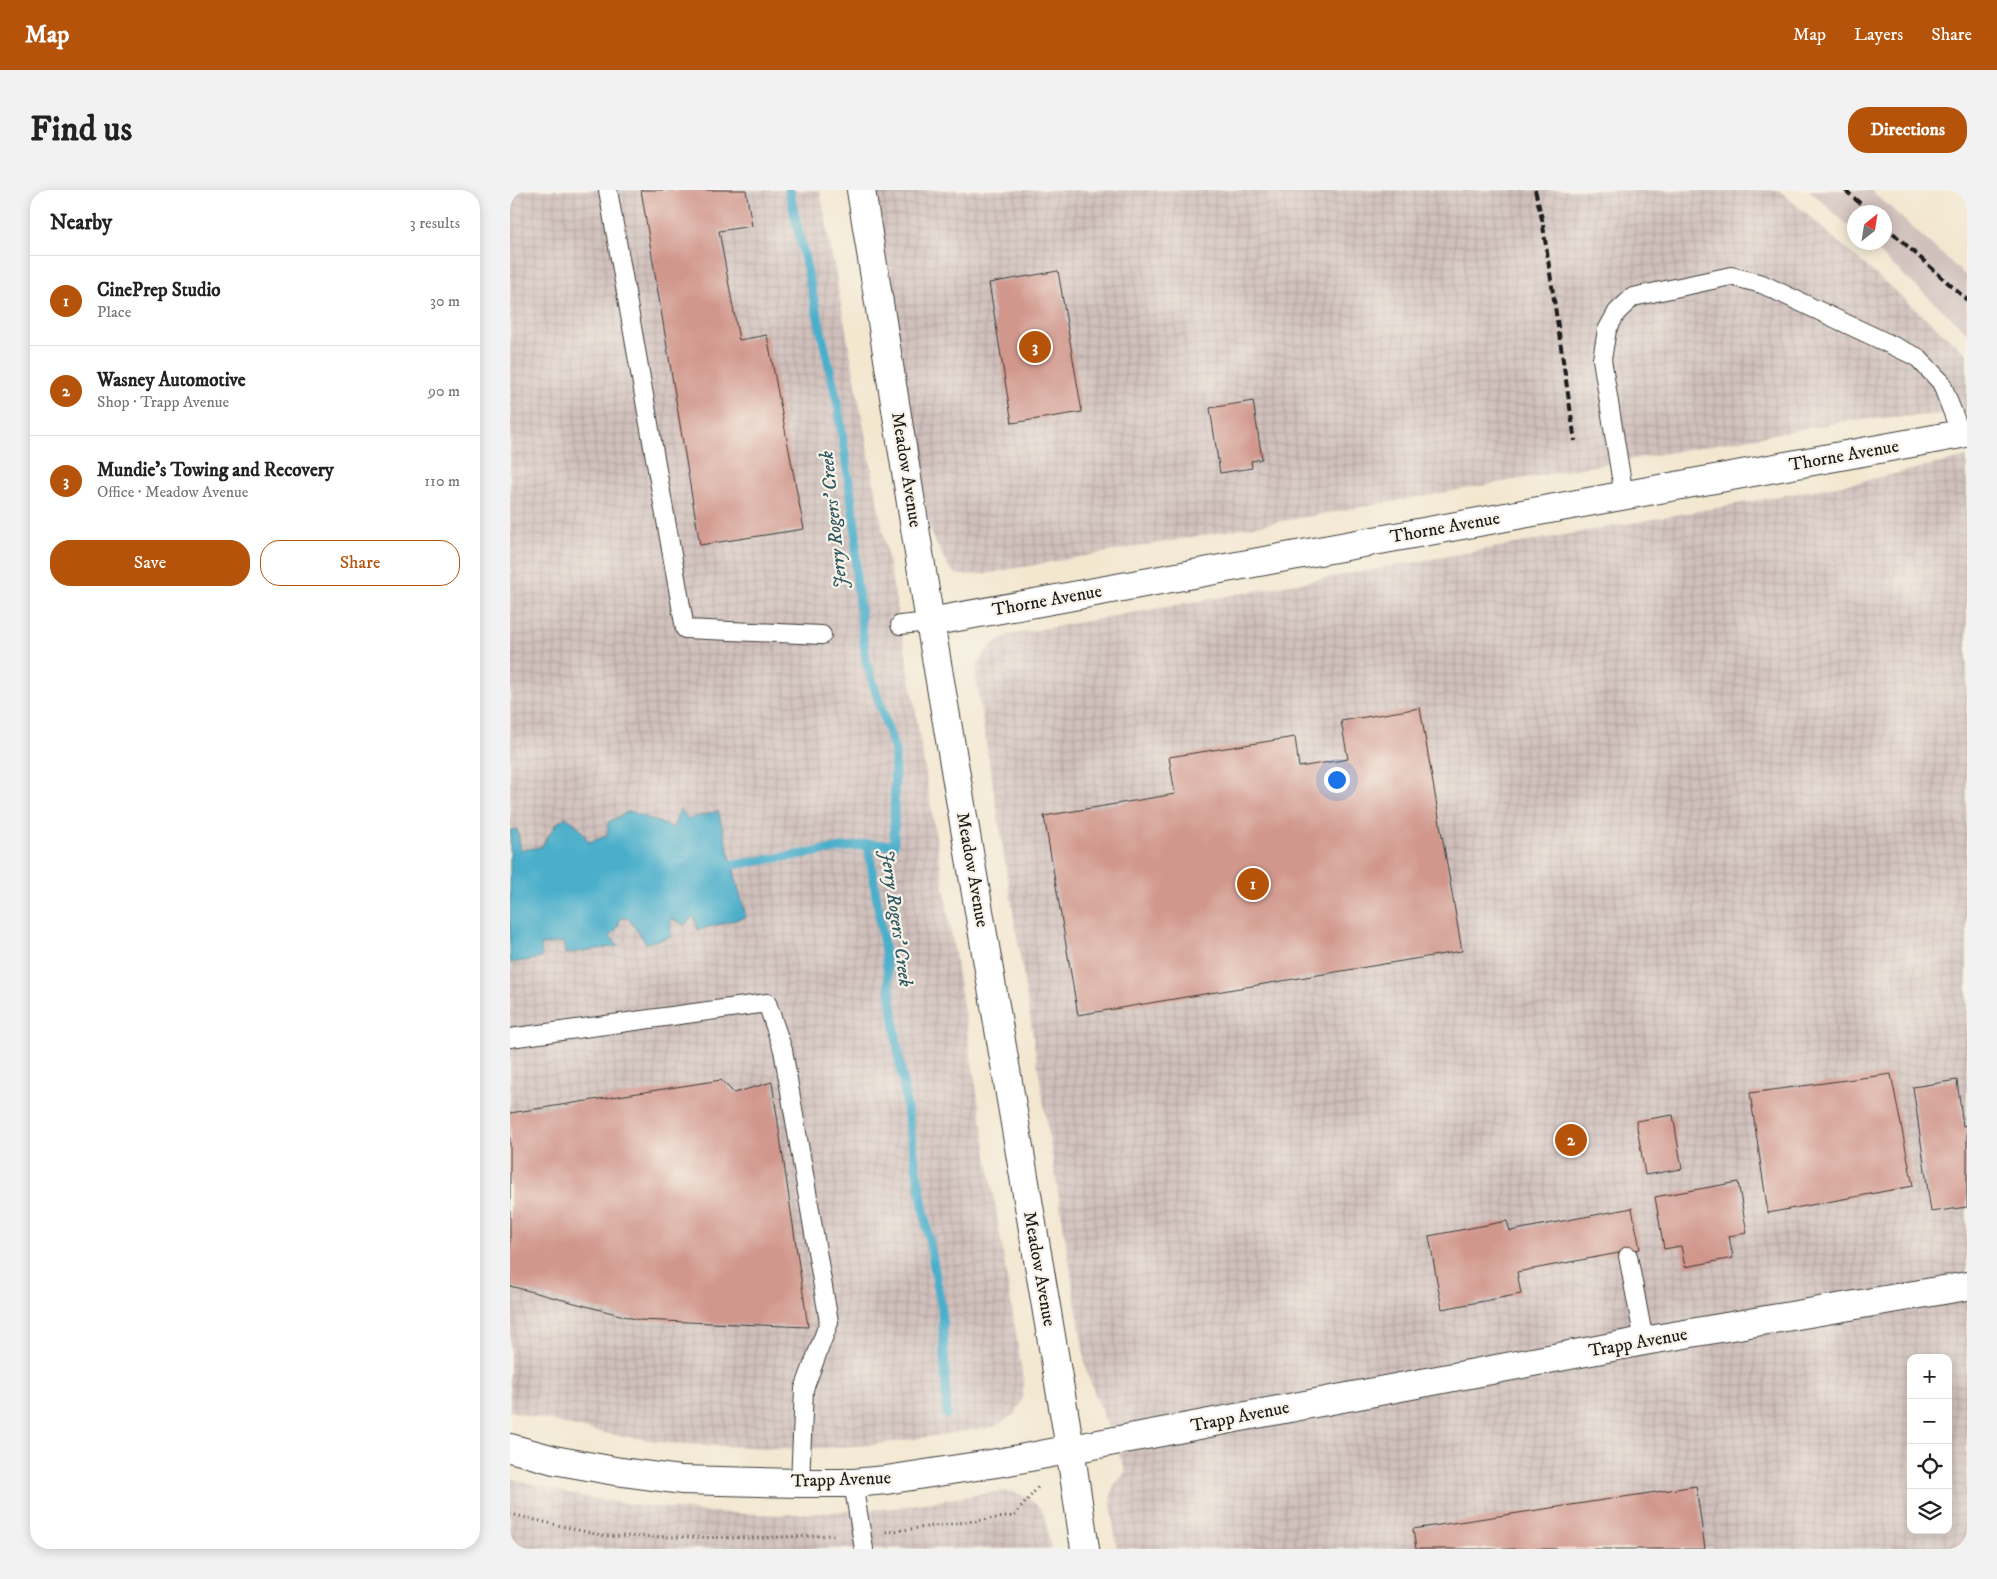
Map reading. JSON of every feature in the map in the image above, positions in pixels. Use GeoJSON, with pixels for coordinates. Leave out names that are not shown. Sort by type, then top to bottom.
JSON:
{"type":"FeatureCollection","features":[{"type":"Feature","properties":{"kind":"street","name":"Meadow Avenue"},"geometry":{"type":"LineString","coordinates":[[861,190],[930,622],[1070,1448],[1085,1549]]}},
{"type":"Feature","properties":{"kind":"street","name":"Thorne Avenue"},"geometry":{"type":"LineString","coordinates":[[930,622],[1961,434]]}},
{"type":"Feature","properties":{"kind":"street","name":"Trapp Avenue"},"geometry":{"type":"LineString","coordinates":[[510,1448],[589,1466],[681,1480],[800,1483],[853,1483],[886,1480],[993,1463],[1644,1341],[1967,1286]]}},
{"type":"Feature","properties":{"kind":"lane"},"geometry":{"type":"LineString","coordinates":[[608,190],[685,629],[822,635]]}},
{"type":"Feature","properties":{"kind":"lane"},"geometry":{"type":"LineString","coordinates":[[1624,496],[1602,358],[1606,330],[1617,312],[1633,297],[1731,276],[1762,284],[1917,357],[1941,382],[1961,434]]}},
{"type":"Feature","properties":{"kind":"lane"},"geometry":{"type":"LineString","coordinates":[[900,625],[930,622]]}},
{"type":"Feature","properties":{"kind":"lane"},"geometry":{"type":"LineString","coordinates":[[510,1038],[767,1003],[783,1050],[828,1322],[804,1390],[800,1483]]}},
{"type":"Feature","properties":{"kind":"lane"},"geometry":{"type":"LineString","coordinates":[[1628,1256],[1644,1341]]}},
{"type":"Feature","properties":{"kind":"lane"},"geometry":{"type":"LineString","coordinates":[[853,1483],[863,1541]]}},
{"type":"Feature","properties":{"kind":"path"},"geometry":{"type":"LineString","coordinates":[[510,1514],[604,1536],[863,1541],[1014,1516],[1041,1484]]}},
{"type":"Feature","properties":{"kind":"shaded area"},"geometry":{"type":"Polygon","coordinates":[[[510,190],[820,190],[911,683],[1023,1378],[1023,1398],[1015,1414],[994,1427],[880,1444],[782,1449],[668,1443],[603,1433],[510,1411],[510,190]]]}},
{"type":"Feature","properties":{"kind":"shaded area"},"geometry":{"type":"Polygon","coordinates":[[[875,190],[1779,190],[1967,354],[1967,412],[1848,421],[984,574],[960,575],[953,572],[933,538],[928,521],[875,190]]]}},
{"type":"Feature","properties":{"kind":"shaded area"},"geometry":{"type":"Polygon","coordinates":[[[1809,190],[1871,190],[1888,205],[1847,205],[1847,225],[1809,190]]]}},
{"type":"Feature","properties":{"kind":"shaded area"},"geometry":{"type":"Polygon","coordinates":[[[1892,209],[1967,277],[1967,332],[1876,250],[1892,250],[1892,209]]]}},
{"type":"Feature","properties":{"kind":"shaded area"},"geometry":{"type":"Polygon","coordinates":[[[1967,457],[1967,1549],[1117,1549],[1110,1498],[1114,1485],[1126,1472],[1087,1374],[976,680],[978,664],[986,650],[998,640],[1009,635],[1859,482],[1967,457]]]}},
{"type":"Feature","properties":{"kind":"shaded area"},"geometry":{"type":"Polygon","coordinates":[[[510,1478],[580,1496],[636,1505],[711,1512],[777,1515],[894,1508],[1000,1491],[1011,1491],[1029,1498],[1040,1508],[1045,1517],[1051,1549],[510,1549],[510,1478]]]}},
{"type":"Feature","properties":{"kind":"water"},"geometry":{"type":"Polygon","coordinates":[[[680,809],[688,819],[718,811],[746,917],[698,930],[694,916],[684,925],[671,918],[671,937],[646,943],[628,918],[621,918],[616,930],[610,936],[618,946],[565,954],[563,942],[541,945],[542,958],[510,963],[510,830],[517,829],[521,850],[541,847],[557,823],[566,817],[578,826],[589,842],[607,836],[608,822],[630,811],[673,828],[680,809]]]}},
{"type":"Feature","properties":{"kind":"building"},"geometry":{"type":"Polygon","coordinates":[[[641,190],[746,190],[752,226],[719,231],[739,340],[767,335],[804,529],[700,545],[641,190]]]}},
{"type":"Feature","properties":{"kind":"building"},"geometry":{"type":"Polygon","coordinates":[[[1058,271],[1082,412],[1012,423],[989,283],[1058,271]]]}},
{"type":"Feature","properties":{"kind":"building"},"geometry":{"type":"Polygon","coordinates":[[[1253,401],[1262,459],[1251,461],[1252,468],[1220,473],[1210,408],[1253,401]]]}},
{"type":"Feature","properties":{"kind":"building"},"geometry":{"type":"Polygon","coordinates":[[[1420,708],[1462,951],[1078,1015],[1044,816],[1175,794],[1169,757],[1295,737],[1299,767],[1348,759],[1341,721],[1420,708]]]}},
{"type":"Feature","properties":{"kind":"building"},"geometry":{"type":"Polygon","coordinates":[[[1891,1074],[1913,1186],[1768,1213],[1750,1093],[1891,1074]]]}},
{"type":"Feature","properties":{"kind":"building"},"geometry":{"type":"Polygon","coordinates":[[[721,1080],[734,1093],[772,1082],[808,1327],[639,1320],[510,1286],[510,1113],[721,1080]]]}},
{"type":"Feature","properties":{"kind":"building"},"geometry":{"type":"Polygon","coordinates":[[[1957,1080],[1963,1126],[1967,1125],[1967,1207],[1931,1212],[1913,1087],[1957,1080]]]}},
{"type":"Feature","properties":{"kind":"building"},"geometry":{"type":"Polygon","coordinates":[[[1673,1115],[1682,1169],[1645,1175],[1636,1121],[1673,1115]]]}},
{"type":"Feature","properties":{"kind":"building"},"geometry":{"type":"Polygon","coordinates":[[[1738,1182],[1747,1233],[1729,1236],[1733,1258],[1685,1267],[1681,1246],[1664,1249],[1655,1197],[1738,1182]]]}},
{"type":"Feature","properties":{"kind":"building"},"geometry":{"type":"Polygon","coordinates":[[[1632,1208],[1640,1249],[1517,1272],[1521,1294],[1442,1309],[1429,1236],[1507,1221],[1510,1231],[1632,1208]]]}},
{"type":"Feature","properties":{"kind":"building"},"geometry":{"type":"Polygon","coordinates":[[[1696,1486],[1705,1549],[1416,1549],[1413,1529],[1696,1486]]]}},
{"type":"Feature","properties":{"kind":"waterway","name":"Jerry Rogers' Creek"},"geometry":{"type":"LineString","coordinates":[[789,190],[838,406],[856,532],[856,575],[866,661],[895,751],[894,845],[868,844],[917,1173],[942,1310],[947,1414]]}},
{"type":"Feature","properties":{"kind":"waterway"},"geometry":{"type":"LineString","coordinates":[[732,865],[868,844]]}},
{"type":"Feature","properties":{"kind":"railway"},"geometry":{"type":"LineString","coordinates":[[1535,190],[1542,219],[1575,441]]}},
{"type":"Feature","properties":{"kind":"railway"},"geometry":{"type":"LineString","coordinates":[[1845,190],[1862,205]]}},
{"type":"Feature","properties":{"kind":"railway"},"geometry":{"type":"LineString","coordinates":[[1892,232],[1967,300]]}},
{"type":"Feature","properties":{"kind":"place","name":"Mundie's Towing and Recovery"},"geometry":{"type":"Point","coordinates":[1035,347]}},
{"type":"Feature","properties":{"kind":"place","name":"CinePrep Studio"},"geometry":{"type":"Point","coordinates":[1253,884]}},
{"type":"Feature","properties":{"kind":"place","name":"Wasney Automotive"},"geometry":{"type":"Point","coordinates":[1571,1140]}}]}
